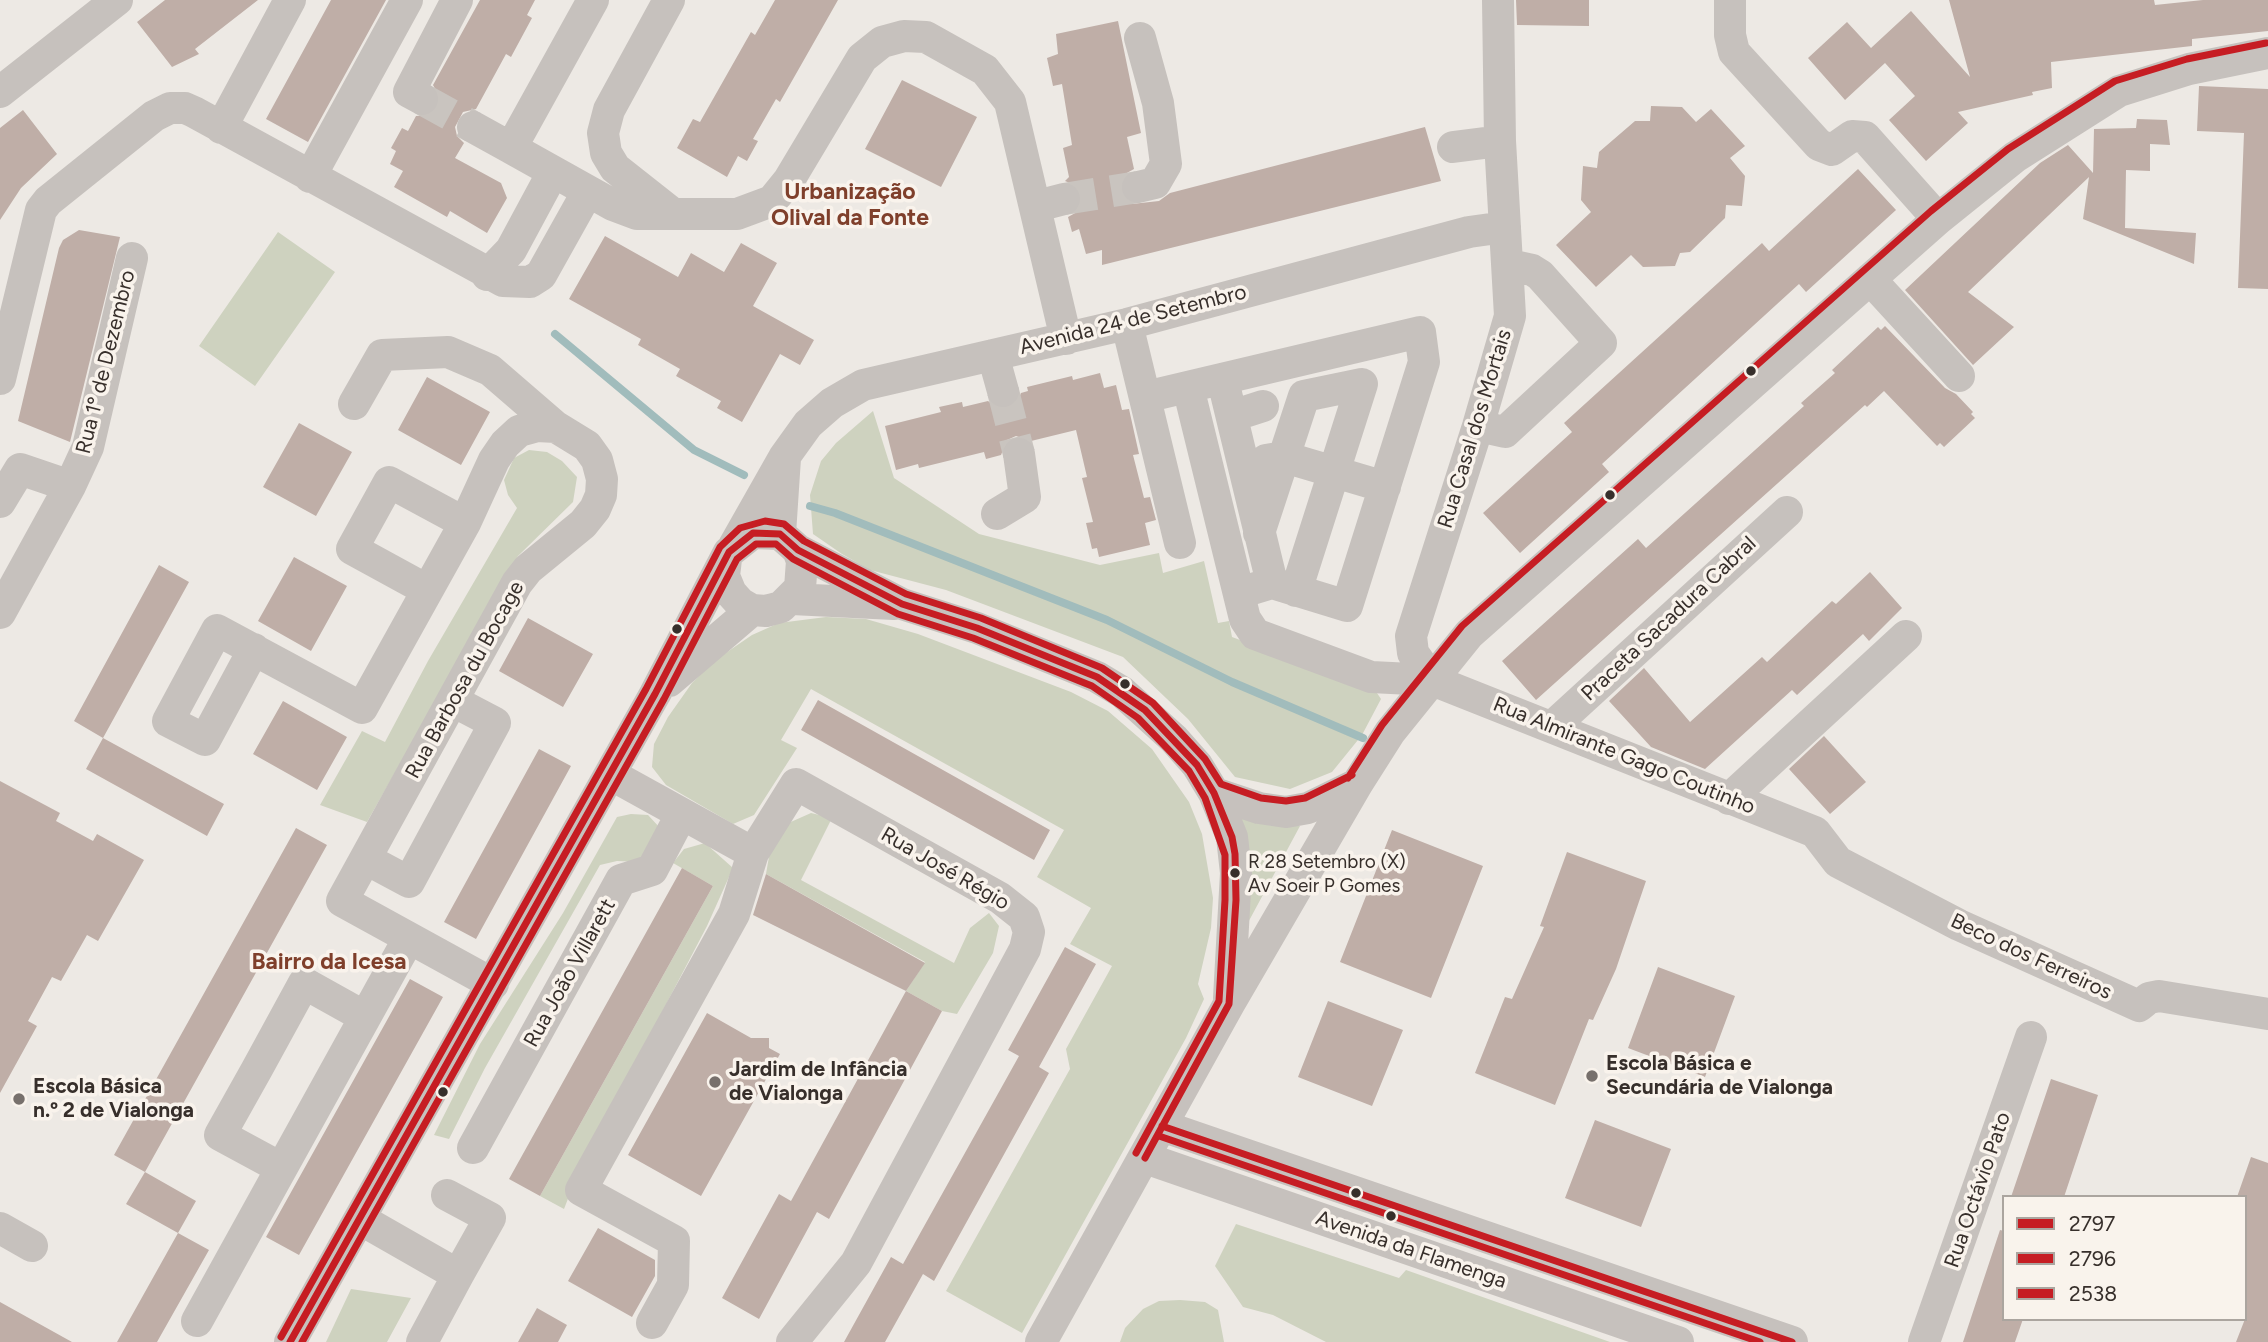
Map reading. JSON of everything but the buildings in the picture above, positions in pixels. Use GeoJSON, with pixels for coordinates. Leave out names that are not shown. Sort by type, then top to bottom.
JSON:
{"type":"FeatureCollection","features":[{"type":"Feature","properties":{"kind":"street"},"geometry":{"type":"LineString","coordinates":[[0,92],[117,0]]}},
{"type":"Feature","properties":{"kind":"street"},"geometry":{"type":"LineString","coordinates":[[221,128],[290,0]]}},
{"type":"Feature","properties":{"kind":"street"},"geometry":{"type":"LineString","coordinates":[[310,177],[407,0]]}},
{"type":"Feature","properties":{"kind":"street"},"geometry":{"type":"LineString","coordinates":[[422,99],[409,92],[457,0]]}},
{"type":"Feature","properties":{"kind":"street"},"geometry":{"type":"LineString","coordinates":[[511,148],[593,0]]}},
{"type":"Feature","properties":{"kind":"street"},"geometry":{"type":"LineString","coordinates":[[669,0],[609,110],[603,133],[606,153],[615,168],[672,214]]}},
{"type":"Feature","properties":{"kind":"street","name":"Rua Casal dos Mortais"},"geometry":{"type":"LineString","coordinates":[[1433,680],[1413,653],[1411,636],[1510,316],[1500,141],[1498,0]]}},
{"type":"Feature","properties":{"kind":"street"},"geometry":{"type":"LineString","coordinates":[[1730,0],[1730,36],[1734,52],[1819,145],[1832,150],[1852,136],[1865,137],[1938,219]]}},
{"type":"Feature","properties":{"kind":"street"},"geometry":{"type":"LineString","coordinates":[[473,127],[631,213],[737,214],[772,201],[789,180],[862,58],[882,42],[904,36],[926,37],[985,70],[996,80],[1010,102],[1050,203],[1066,339]]}},
{"type":"Feature","properties":{"kind":"street"},"geometry":{"type":"LineString","coordinates":[[1138,187],[1155,183],[1166,164],[1157,103],[1140,38]]}},
{"type":"Feature","properties":{"kind":"street"},"geometry":{"type":"LineString","coordinates":[[1041,1342],[1229,1004],[1357,784],[1390,732],[1469,634],[1938,219],[2015,157],[2119,91],[2189,69],[2268,53]]}},
{"type":"Feature","properties":{"kind":"street"},"geometry":{"type":"LineString","coordinates":[[0,379],[37,221],[48,201],[154,116],[170,107],[185,108],[487,275],[517,284],[530,282],[541,275],[588,191]]}},
{"type":"Feature","properties":{"kind":"street"},"geometry":{"type":"LineString","coordinates":[[1453,147],[1500,141]]}},
{"type":"Feature","properties":{"kind":"street"},"geometry":{"type":"LineString","coordinates":[[487,275],[511,250],[553,172]]}},
{"type":"Feature","properties":{"kind":"street","name":"Avenida 24 de Setembro"},"geometry":{"type":"LineString","coordinates":[[290,1342],[655,694],[730,552],[785,456],[808,424],[832,402],[863,385],[1066,339],[1469,233],[1506,227]]}},
{"type":"Feature","properties":{"kind":"street","name":"Rua 1º de Dezembro"},"geometry":{"type":"LineString","coordinates":[[0,613],[70,486],[88,447],[132,258]]}},
{"type":"Feature","properties":{"kind":"street"},"geometry":{"type":"LineString","coordinates":[[1478,426],[1505,432],[1601,343],[1540,275],[1509,265]]}},
{"type":"Feature","properties":{"kind":"street"},"geometry":{"type":"LineString","coordinates":[[1870,279],[1959,376]]}},
{"type":"Feature","properties":{"kind":"street"},"geometry":{"type":"LineString","coordinates":[[1127,324],[1180,543]]}},
{"type":"Feature","properties":{"kind":"street"},"geometry":{"type":"LineString","coordinates":[[1145,397],[1223,381],[1420,332],[1424,362],[1347,606],[1284,587],[1239,593]]}},
{"type":"Feature","properties":{"kind":"street","name":"Rua Barbosa du Bocage"},"geometry":{"type":"LineString","coordinates":[[354,404],[382,355],[448,352],[490,370],[556,427],[587,446],[597,460],[602,479],[601,495],[583,524],[528,569],[517,583],[342,901],[493,984]]}},
{"type":"Feature","properties":{"kind":"street"},"geometry":{"type":"LineString","coordinates":[[993,355],[1003,391]]}},
{"type":"Feature","properties":{"kind":"street"},"geometry":{"type":"LineString","coordinates":[[1223,381],[1259,533],[1284,587]]}},
{"type":"Feature","properties":{"kind":"street"},"geometry":{"type":"LineString","coordinates":[[1259,533],[1304,396],[1362,384],[1335,472],[1284,587]]}},
{"type":"Feature","properties":{"kind":"street"},"geometry":{"type":"LineString","coordinates":[[1188,387],[1245,619],[1255,634],[1371,677],[1433,680]]}},
{"type":"Feature","properties":{"kind":"street"},"geometry":{"type":"LineString","coordinates":[[1232,416],[1263,406]]}},
{"type":"Feature","properties":{"kind":"street"},"geometry":{"type":"LineString","coordinates":[[254,649],[362,708],[465,523],[494,460],[505,444],[519,431],[537,426],[556,427]]}},
{"type":"Feature","properties":{"kind":"street"},"geometry":{"type":"LineString","coordinates":[[997,514],[1025,496],[1019,454]]}},
{"type":"Feature","properties":{"kind":"street"},"geometry":{"type":"LineString","coordinates":[[785,456],[789,542],[803,575],[800,588],[792,600],[766,611],[752,610],[730,593],[724,576],[730,552],[752,533],[789,542],[902,604],[977,628],[1097,677],[1122,692],[1174,739],[1197,765],[1214,793],[1232,838],[1236,873],[1229,1004]]}},
{"type":"Feature","properties":{"kind":"street"},"geometry":{"type":"LineString","coordinates":[[1243,465],[1284,457],[1385,487]]}},
{"type":"Feature","properties":{"kind":"street"},"geometry":{"type":"LineString","coordinates":[[0,502],[20,469],[70,486]]}},
{"type":"Feature","properties":{"kind":"street"},"geometry":{"type":"LineString","coordinates":[[427,590],[352,549],[389,482],[465,523]]}},
{"type":"Feature","properties":{"kind":"street","name":"Praceta Sacadura Cabral"},"geometry":{"type":"LineString","coordinates":[[1552,727],[1787,512]]}},
{"type":"Feature","properties":{"kind":"street"},"geometry":{"type":"LineString","coordinates":[[792,600],[902,604]]}},
{"type":"Feature","properties":{"kind":"street"},"geometry":{"type":"LineString","coordinates":[[655,694],[752,610]]}},
{"type":"Feature","properties":{"kind":"street"},"geometry":{"type":"LineString","coordinates":[[1729,799],[1906,636]]}},
{"type":"Feature","properties":{"kind":"street","name":"Rua Almirante Gago Coutinho"},"geometry":{"type":"LineString","coordinates":[[1433,680],[1815,832]]}},
{"type":"Feature","properties":{"kind":"street"},"geometry":{"type":"LineString","coordinates":[[366,859],[409,882],[416,870],[495,723],[453,701]]}},
{"type":"Feature","properties":{"kind":"street"},"geometry":{"type":"LineString","coordinates":[[610,774],[753,853],[734,914],[581,1190],[674,1241],[673,1285],[652,1323]]}},
{"type":"Feature","properties":{"kind":"street","name":"Rua José Régio"},"geometry":{"type":"LineString","coordinates":[[753,853],[796,784],[1000,898],[1024,917],[1028,932],[1025,949],[856,1263],[792,1342]]}},
{"type":"Feature","properties":{"kind":"street"},"geometry":{"type":"LineString","coordinates":[[1214,793],[1259,808],[1286,812],[1308,808],[1357,784]]}},
{"type":"Feature","properties":{"kind":"street","name":"Rua João Villarett"},"geometry":{"type":"LineString","coordinates":[[473,1148],[621,880],[652,870],[681,815]]}},
{"type":"Feature","properties":{"kind":"street","name":"Beco dos Ferreiros"},"geometry":{"type":"LineString","coordinates":[[1815,832],[1838,862],[1959,925],[2139,1006],[2149,998],[2159,996],[2268,1014]]}},
{"type":"Feature","properties":{"kind":"street"},"geometry":{"type":"LineString","coordinates":[[197,1321],[409,938]]}},
{"type":"Feature","properties":{"kind":"street"},"geometry":{"type":"LineString","coordinates":[[281,1168],[220,1135],[304,983],[365,1017]]}},
{"type":"Feature","properties":{"kind":"street","name":"Rua Octávio Pato"},"geometry":{"type":"LineString","coordinates":[[1924,1342],[2031,1037]]}},
{"type":"Feature","properties":{"kind":"street","name":"Avenida da Flamenga"},"geometry":{"type":"LineString","coordinates":[[1162,1126],[1792,1342]]}},
{"type":"Feature","properties":{"kind":"street","name":"Avenida da Flamenga"},"geometry":{"type":"LineString","coordinates":[[1144,1158],[1678,1342]]}},
{"type":"Feature","properties":{"kind":"street"},"geometry":{"type":"LineString","coordinates":[[422,1342],[490,1218],[447,1195]]}},
{"type":"Feature","properties":{"kind":"street"},"geometry":{"type":"LineString","coordinates":[[359,1219],[458,1275]]}},
{"type":"Feature","properties":{"kind":"street"},"geometry":{"type":"LineString","coordinates":[[0,1228],[32,1245]]}},
{"type":"Feature","properties":{"kind":"green space"},"geometry":{"type":"Polygon","coordinates":[[[278,232],[335,272],[255,386],[199,346],[278,232]]]}},
{"type":"Feature","properties":{"kind":"green space"},"geometry":{"type":"Polygon","coordinates":[[[873,411],[894,478],[979,534],[1100,565],[1159,553],[1163,573],[1204,561],[1218,623],[1229,621],[1232,637],[1375,690],[1381,699],[1362,735],[1332,772],[1290,789],[1235,777],[1188,719],[1123,657],[946,590],[870,570],[842,554],[813,534],[810,495],[821,461],[836,443],[873,411]]]}},
{"type":"Feature","properties":{"kind":"green space"},"geometry":{"type":"Polygon","coordinates":[[[529,450],[547,452],[562,461],[577,477],[573,502],[518,556],[367,822],[320,805],[362,731],[385,742],[428,661],[517,508],[508,495],[504,480],[514,458],[529,450]]]}},
{"type":"Feature","properties":{"kind":"green space"},"geometry":{"type":"Polygon","coordinates":[[[826,617],[866,619],[918,634],[1071,692],[1108,711],[1152,749],[1189,802],[1202,834],[1213,898],[1211,928],[1198,984],[1204,999],[1186,1038],[1022,1333],[946,1291],[1070,1069],[1066,1049],[1112,966],[1070,944],[1091,908],[1037,877],[1064,830],[811,689],[781,740],[797,748],[754,815],[733,824],[666,785],[652,767],[654,744],[668,717],[692,683],[714,661],[752,635],[779,623],[826,617]]]}},
{"type":"Feature","properties":{"kind":"green space"},"geometry":{"type":"Polygon","coordinates":[[[811,813],[832,818],[801,880],[954,963],[970,928],[989,913],[999,926],[993,953],[957,1014],[942,1011],[906,991],[925,962],[766,874],[770,851],[784,825],[811,813]]]}},
{"type":"Feature","properties":{"kind":"green space"},"geometry":{"type":"Polygon","coordinates":[[[648,815],[661,829],[640,862],[617,861],[600,865],[485,1068],[449,1139],[434,1135],[480,1044],[563,913],[617,817],[648,815]]]}},
{"type":"Feature","properties":{"kind":"green space"},"geometry":{"type":"Polygon","coordinates":[[[1237,815],[1267,825],[1300,826],[1244,930],[1237,815]]]}},
{"type":"Feature","properties":{"kind":"green space"},"geometry":{"type":"Polygon","coordinates":[[[705,843],[733,868],[707,926],[578,1173],[564,1209],[540,1196],[713,886],[673,863],[684,849],[705,843]]]}},
{"type":"Feature","properties":{"kind":"green space"},"geometry":{"type":"Polygon","coordinates":[[[1236,1224],[1399,1278],[1406,1270],[1610,1342],[1326,1342],[1273,1315],[1243,1307],[1215,1266],[1236,1224]]]}},
{"type":"Feature","properties":{"kind":"green space"},"geometry":{"type":"Polygon","coordinates":[[[351,1289],[411,1298],[387,1342],[326,1342],[351,1289]]]}},
{"type":"Feature","properties":{"kind":"green space"},"geometry":{"type":"Polygon","coordinates":[[[1159,1301],[1205,1302],[1218,1310],[1224,1342],[1120,1342],[1125,1328],[1143,1309],[1159,1301]]]}},
{"type":"Feature","properties":{"kind":"waterway"},"geometry":{"type":"LineString","coordinates":[[555,334],[694,450],[744,475]]}},
{"type":"Feature","properties":{"kind":"waterway"},"geometry":{"type":"LineString","coordinates":[[810,506],[835,513],[1107,620],[1232,682],[1363,738]]}},
{"type":"Feature","properties":{"kind":"tunnel"},"geometry":{"type":"LineString","coordinates":[[422,99],[473,127]]}},
{"type":"Feature","properties":{"kind":"tunnel"},"geometry":{"type":"LineString","coordinates":[[1064,199],[1138,187]]}},
{"type":"Feature","properties":{"kind":"tunnel"},"geometry":{"type":"LineString","coordinates":[[1003,391],[1019,454]]}},
{"type":"Feature","properties":{"kind":"transit line","name":"2538"},"geometry":{"type":"LineString","coordinates":[[1348,778],[1382,725],[1462,626],[1931,211],[2008,149],[2115,81],[2187,59],[2266,43]]}},
{"type":"Feature","properties":{"kind":"transit line","name":"2538"},"geometry":{"type":"LineString","coordinates":[[281,1337],[646,689],[720,547],[740,528],[765,521],[784,524],[804,541],[906,594],[981,618],[1102,668],[1153,703],[1205,759],[1221,784],[1261,798],[1286,801],[1305,798],[1352,775]]}},
{"type":"Feature","properties":{"kind":"transit line","name":"2797"},"geometry":{"type":"LineString","coordinates":[[290,1342],[655,694],[729,552],[753,533],[780,534],[798,550],[902,604],[977,628],[1097,677],[1145,710],[1197,765],[1214,793],[1232,837],[1235,854],[1236,900],[1229,1004],[1145,1158]]}},
{"type":"Feature","properties":{"kind":"transit line","name":"2796"},"geometry":{"type":"LineString","coordinates":[[302,1342],[664,699],[737,559],[756,544],[776,544],[793,559],[898,614],[973,638],[1092,686],[1138,718],[1189,771],[1205,798],[1225,855],[1219,1001],[1136,1153]]}},
{"type":"Feature","properties":{"kind":"transit line","name":"2797"},"geometry":{"type":"LineString","coordinates":[[1162,1126],[1792,1342]]}},
{"type":"Feature","properties":{"kind":"transit line","name":"2796"},"geometry":{"type":"LineString","coordinates":[[1159,1136],[1760,1342]]}},
{"type":"Feature","properties":{"kind":"place","name":"R 28 Setembro (X) Av Soeir P Gomes"},"geometry":{"type":"Point","coordinates":[1235,873]}},
{"type":"Feature","properties":{"kind":"place","name":"Escola Básica e Secundária de Vialonga"},"geometry":{"type":"Point","coordinates":[1592,1076]}},
{"type":"Feature","properties":{"kind":"place","name":"Jardim de Infância de Vialonga"},"geometry":{"type":"Point","coordinates":[715,1082]}},
{"type":"Feature","properties":{"kind":"place","name":"Escola Básica n.º 2 de Vialonga"},"geometry":{"type":"Point","coordinates":[19,1099]}},
{"type":"Feature","properties":{"kind":"district","name":"Urbanização Olival da Fonte"},"geometry":{"type":"Point","coordinates":[850,205]}},
{"type":"Feature","properties":{"kind":"district","name":"Bairro da Icesa"},"geometry":{"type":"Point","coordinates":[329,962]}}]}
